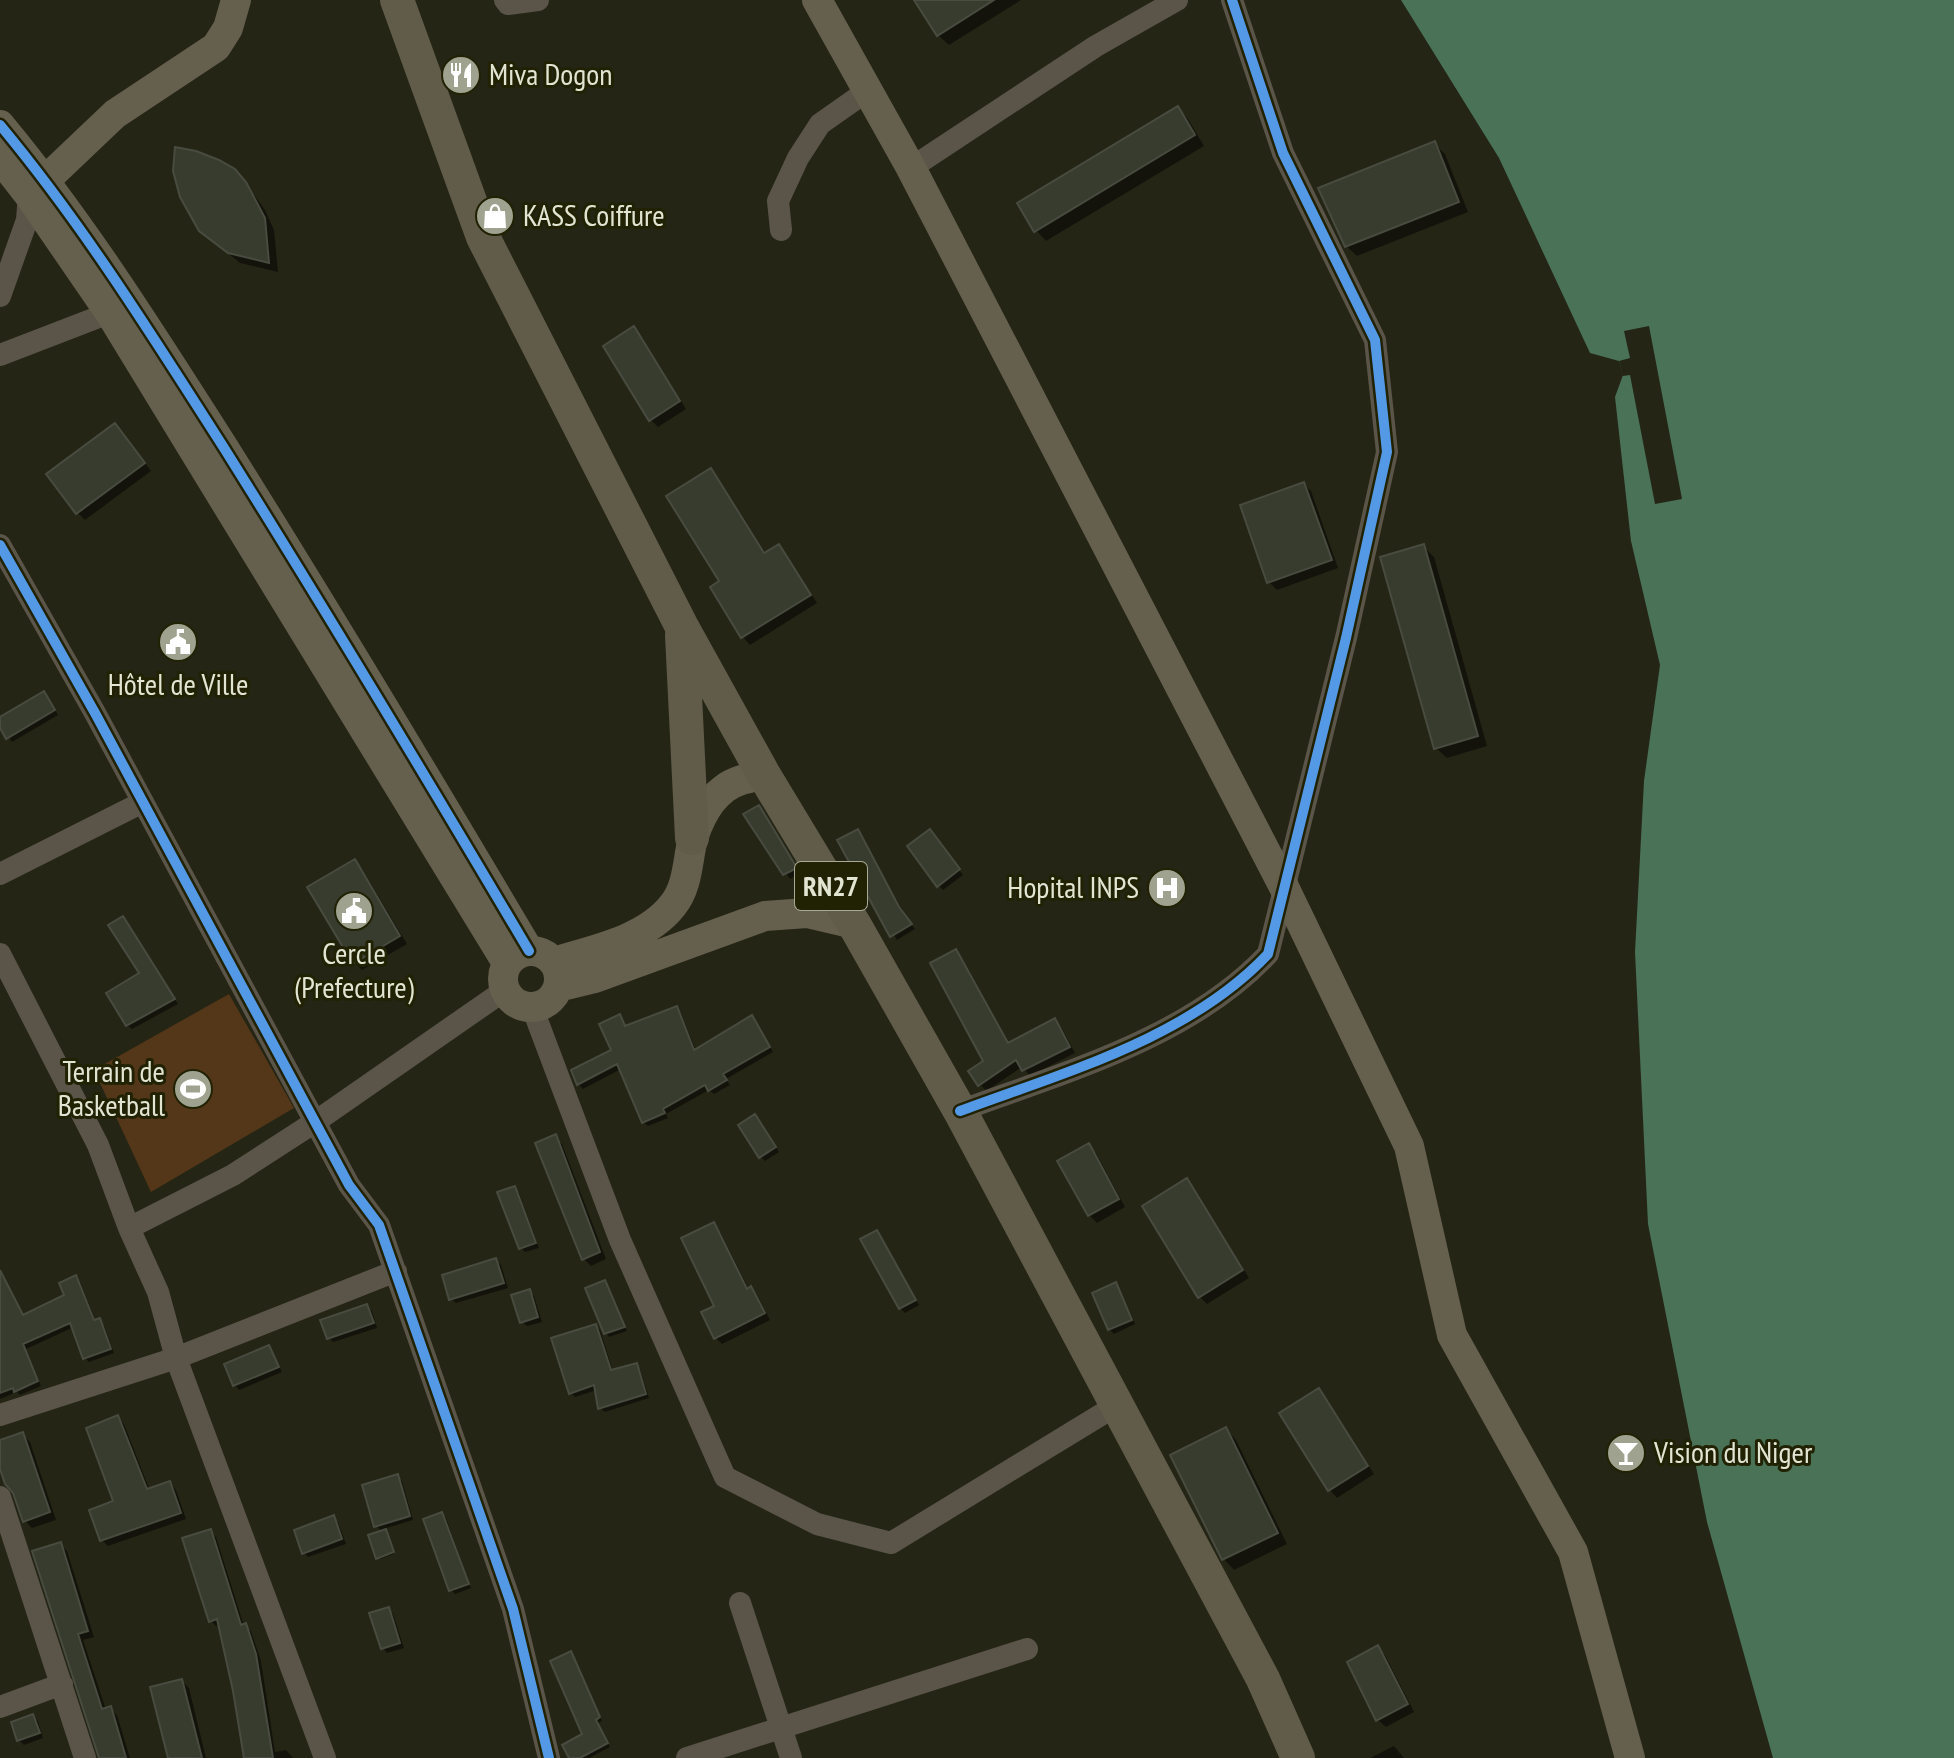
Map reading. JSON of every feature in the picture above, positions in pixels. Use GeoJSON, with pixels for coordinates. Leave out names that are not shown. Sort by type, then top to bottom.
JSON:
{"type":"FeatureCollection","features":[{"type":"Feature","properties":{"kind":"main road","name":"RN27"},"geometry":{"type":"LineString","coordinates":[[397,0],[483,237],[682,627],[764,775],[854,924],[960,1111],[1263,1679],[1298,1758]]}},
{"type":"Feature","properties":{"kind":"main road"},"geometry":{"type":"LineString","coordinates":[[682,627],[692,838]]}},
{"type":"Feature","properties":{"kind":"street"},"geometry":{"type":"LineString","coordinates":[[0,296],[38,188],[115,114],[216,47],[228,28],[236,0]]}},
{"type":"Feature","properties":{"kind":"street"},"geometry":{"type":"LineString","coordinates":[[505,0],[508,4],[538,0]]}},
{"type":"Feature","properties":{"kind":"street"},"geometry":{"type":"LineString","coordinates":[[817,0],[911,168],[1284,887],[1409,1146],[1452,1335],[1573,1552],[1630,1758]]}},
{"type":"Feature","properties":{"kind":"street"},"geometry":{"type":"LineString","coordinates":[[911,168],[1096,46],[1177,0]]}},
{"type":"Feature","properties":{"kind":"street"},"geometry":{"type":"LineString","coordinates":[[960,1111],[1134,1046],[1192,1013],[1250,972],[1268,954],[1346,638],[1387,452],[1375,340],[1283,153],[1232,0]]}},
{"type":"Feature","properties":{"kind":"street"},"geometry":{"type":"LineString","coordinates":[[781,230],[778,201],[798,158],[820,124],[867,91]]}},
{"type":"Feature","properties":{"kind":"street"},"geometry":{"type":"LineString","coordinates":[[0,125],[38,188],[121,308],[530,971],[552,997],[544,1004],[532,1007],[620,1240],[725,1477],[817,1524],[891,1543],[1117,1405]]}},
{"type":"Feature","properties":{"kind":"street"},"geometry":{"type":"LineString","coordinates":[[0,158],[38,188]]}},
{"type":"Feature","properties":{"kind":"street"},"geometry":{"type":"LineString","coordinates":[[0,355],[121,308]]}},
{"type":"Feature","properties":{"kind":"street"},"geometry":{"type":"LineString","coordinates":[[0,545],[143,802],[349,1185],[379,1225],[513,1609],[549,1758]]}},
{"type":"Feature","properties":{"kind":"street"},"geometry":{"type":"LineString","coordinates":[[129,1228],[233,1175],[315,1122],[530,971],[614,944],[652,924],[673,904],[685,882],[692,838],[711,803],[724,789],[739,781],[764,775]]}},
{"type":"Feature","properties":{"kind":"street"},"geometry":{"type":"LineString","coordinates":[[0,874],[143,802]]}},
{"type":"Feature","properties":{"kind":"street"},"geometry":{"type":"LineString","coordinates":[[530,971],[595,978],[765,916],[807,913],[854,924]]}},
{"type":"Feature","properties":{"kind":"street"},"geometry":{"type":"LineString","coordinates":[[0,954],[98,1145],[129,1228],[158,1292],[176,1358],[325,1758]]}},
{"type":"Feature","properties":{"kind":"street"},"geometry":{"type":"LineString","coordinates":[[0,1415],[176,1358],[396,1271]]}},
{"type":"Feature","properties":{"kind":"street"},"geometry":{"type":"LineString","coordinates":[[0,1497],[85,1758]]}},
{"type":"Feature","properties":{"kind":"street"},"geometry":{"type":"LineString","coordinates":[[740,1603],[791,1758]]}},
{"type":"Feature","properties":{"kind":"street"},"geometry":{"type":"LineString","coordinates":[[687,1758],[1027,1649]]}},
{"type":"Feature","properties":{"kind":"street"},"geometry":{"type":"LineString","coordinates":[[0,1707],[62,1684]]}},
{"type":"Feature","properties":{"kind":"shaded area"},"geometry":{"type":"Polygon","coordinates":[[[1401,0],[1954,0],[1954,1758],[1773,1758],[1707,1522],[1648,1224],[1635,952],[1644,781],[1660,665],[1631,541],[1615,397],[1623,375],[1619,361],[1590,353],[1499,158],[1401,0]]]}},
{"type":"Feature","properties":{"kind":"shaded area","name":"Terrain de Basketball"},"geometry":{"type":"Polygon","coordinates":[[[229,994],[294,1108],[151,1192],[94,1070],[229,994]]]}},
{"type":"Feature","properties":{"kind":"pier"},"geometry":{"type":"Polygon","coordinates":[[[1649,326],[1682,499],[1655,504],[1630,375],[1623,376],[1619,361],[1630,358],[1624,331],[1649,326]]]}},
{"type":"Feature","properties":{"kind":"building"},"geometry":{"type":"Polygon","coordinates":[[[914,0],[994,0],[937,36],[914,0]]]}},
{"type":"Feature","properties":{"kind":"building"},"geometry":{"type":"Polygon","coordinates":[[[1178,106],[1195,135],[1034,232],[1017,203],[1178,106]]]}},
{"type":"Feature","properties":{"kind":"building"},"geometry":{"type":"Polygon","coordinates":[[[1435,141],[1459,202],[1345,247],[1318,188],[1435,141]]]}},
{"type":"Feature","properties":{"kind":"building"},"geometry":{"type":"Polygon","coordinates":[[[175,147],[219,160],[235,169],[246,182],[265,218],[269,263],[228,253],[199,231],[180,197],[173,171],[175,147]]]}},
{"type":"Feature","properties":{"kind":"building"},"geometry":{"type":"Polygon","coordinates":[[[634,326],[680,401],[649,421],[603,346],[634,326]]]}},
{"type":"Feature","properties":{"kind":"building"},"geometry":{"type":"Polygon","coordinates":[[[115,423],[145,463],[76,514],[46,474],[115,423]]]}},
{"type":"Feature","properties":{"kind":"building"},"geometry":{"type":"Polygon","coordinates":[[[711,468],[764,553],[779,544],[811,595],[741,638],[710,587],[719,581],[666,496],[711,468]]]}},
{"type":"Feature","properties":{"kind":"building"},"geometry":{"type":"Polygon","coordinates":[[[1304,482],[1332,560],[1267,583],[1240,505],[1304,482]]]}},
{"type":"Feature","properties":{"kind":"building"},"geometry":{"type":"Polygon","coordinates":[[[1424,544],[1478,736],[1434,749],[1380,557],[1424,544]]]}},
{"type":"Feature","properties":{"kind":"building"},"geometry":{"type":"Polygon","coordinates":[[[44,691],[55,710],[6,739],[0,728],[0,717],[44,691]]]}},
{"type":"Feature","properties":{"kind":"building"},"geometry":{"type":"Polygon","coordinates":[[[759,805],[797,868],[783,875],[743,814],[759,805]]]}},
{"type":"Feature","properties":{"kind":"building"},"geometry":{"type":"Polygon","coordinates":[[[858,829],[899,907],[912,924],[890,937],[837,840],[858,829]]]}},
{"type":"Feature","properties":{"kind":"building"},"geometry":{"type":"Polygon","coordinates":[[[930,829],[960,869],[937,887],[907,846],[930,829]]]}},
{"type":"Feature","properties":{"kind":"building","name":"Cercle (Prefecture)"},"geometry":{"type":"Polygon","coordinates":[[[355,859],[400,936],[353,964],[307,887],[355,859]]]}},
{"type":"Feature","properties":{"kind":"building"},"geometry":{"type":"Polygon","coordinates":[[[123,916],[175,999],[126,1026],[106,993],[139,973],[108,925],[123,916]]]}},
{"type":"Feature","properties":{"kind":"building"},"geometry":{"type":"Polygon","coordinates":[[[956,949],[1008,1043],[1055,1018],[1070,1047],[1022,1071],[1016,1060],[978,1086],[968,1071],[983,1061],[930,963],[956,949]]]}},
{"type":"Feature","properties":{"kind":"building"},"geometry":{"type":"Polygon","coordinates":[[[677,1006],[694,1050],[752,1015],[770,1047],[723,1074],[727,1080],[708,1091],[705,1085],[663,1109],[665,1113],[642,1123],[617,1064],[577,1085],[571,1070],[611,1050],[599,1024],[620,1014],[625,1026],[677,1006]]]}},
{"type":"Feature","properties":{"kind":"building"},"geometry":{"type":"Polygon","coordinates":[[[755,1114],[776,1147],[759,1158],[738,1125],[755,1114]]]}},
{"type":"Feature","properties":{"kind":"building"},"geometry":{"type":"Polygon","coordinates":[[[556,1134],[600,1252],[582,1260],[535,1143],[556,1134]]]}},
{"type":"Feature","properties":{"kind":"building"},"geometry":{"type":"Polygon","coordinates":[[[1089,1143],[1119,1199],[1088,1216],[1057,1161],[1089,1143]]]}},
{"type":"Feature","properties":{"kind":"building"},"geometry":{"type":"Polygon","coordinates":[[[1187,1178],[1243,1270],[1198,1298],[1142,1206],[1187,1178]]]}},
{"type":"Feature","properties":{"kind":"building"},"geometry":{"type":"Polygon","coordinates":[[[515,1186],[536,1243],[519,1249],[497,1192],[515,1186]]]}},
{"type":"Feature","properties":{"kind":"building"},"geometry":{"type":"Polygon","coordinates":[[[714,1222],[747,1289],[751,1286],[765,1313],[714,1339],[701,1312],[714,1306],[681,1238],[714,1222]]]}},
{"type":"Feature","properties":{"kind":"building"},"geometry":{"type":"Polygon","coordinates":[[[877,1230],[916,1300],[899,1309],[860,1239],[877,1230]]]}},
{"type":"Feature","properties":{"kind":"building"},"geometry":{"type":"Polygon","coordinates":[[[496,1258],[504,1283],[449,1300],[442,1275],[496,1258]]]}},
{"type":"Feature","properties":{"kind":"building"},"geometry":{"type":"Polygon","coordinates":[[[0,1270],[23,1315],[64,1295],[59,1283],[76,1275],[94,1320],[100,1318],[111,1349],[83,1359],[70,1323],[23,1344],[38,1381],[14,1392],[13,1388],[0,1393],[0,1270]]]}},
{"type":"Feature","properties":{"kind":"building"},"geometry":{"type":"Polygon","coordinates":[[[605,1280],[625,1327],[604,1334],[585,1288],[605,1280]]]}},
{"type":"Feature","properties":{"kind":"building"},"geometry":{"type":"Polygon","coordinates":[[[1116,1282],[1132,1320],[1108,1330],[1092,1293],[1116,1282]]]}},
{"type":"Feature","properties":{"kind":"building"},"geometry":{"type":"Polygon","coordinates":[[[530,1289],[538,1317],[520,1323],[511,1295],[530,1289]]]}},
{"type":"Feature","properties":{"kind":"building"},"geometry":{"type":"Polygon","coordinates":[[[367,1304],[374,1323],[327,1339],[320,1320],[367,1304]]]}},
{"type":"Feature","properties":{"kind":"building"},"geometry":{"type":"Polygon","coordinates":[[[596,1324],[611,1370],[637,1363],[646,1394],[598,1409],[594,1385],[569,1394],[551,1338],[596,1324]]]}},
{"type":"Feature","properties":{"kind":"building"},"geometry":{"type":"Polygon","coordinates":[[[269,1345],[279,1367],[233,1386],[224,1364],[269,1345]]]}},
{"type":"Feature","properties":{"kind":"building"},"geometry":{"type":"Polygon","coordinates":[[[1319,1388],[1368,1466],[1328,1491],[1279,1413],[1319,1388]]]}},
{"type":"Feature","properties":{"kind":"building"},"geometry":{"type":"Polygon","coordinates":[[[118,1415],[147,1489],[170,1481],[181,1513],[100,1541],[89,1510],[113,1501],[86,1428],[118,1415]]]}},
{"type":"Feature","properties":{"kind":"building"},"geometry":{"type":"Polygon","coordinates":[[[1226,1427],[1278,1533],[1222,1560],[1170,1455],[1226,1427]]]}},
{"type":"Feature","properties":{"kind":"building"},"geometry":{"type":"Polygon","coordinates":[[[23,1432],[50,1512],[23,1522],[0,1469],[0,1440],[23,1432]]]}},
{"type":"Feature","properties":{"kind":"building"},"geometry":{"type":"Polygon","coordinates":[[[398,1474],[410,1516],[374,1527],[362,1485],[398,1474]]]}},
{"type":"Feature","properties":{"kind":"building"},"geometry":{"type":"Polygon","coordinates":[[[442,1512],[469,1584],[449,1591],[423,1519],[442,1512]]]}},
{"type":"Feature","properties":{"kind":"building"},"geometry":{"type":"Polygon","coordinates":[[[334,1515],[342,1539],[302,1554],[294,1530],[334,1515]]]}},
{"type":"Feature","properties":{"kind":"building"},"geometry":{"type":"Polygon","coordinates":[[[211,1529],[241,1625],[246,1623],[256,1654],[273,1758],[244,1758],[217,1619],[209,1622],[182,1538],[211,1529]]]}},
{"type":"Feature","properties":{"kind":"building"},"geometry":{"type":"Polygon","coordinates":[[[386,1529],[394,1552],[376,1559],[368,1535],[386,1529]]]}},
{"type":"Feature","properties":{"kind":"building"},"geometry":{"type":"Polygon","coordinates":[[[61,1542],[88,1631],[78,1634],[102,1709],[111,1706],[126,1758],[99,1758],[32,1551],[61,1542]]]}},
{"type":"Feature","properties":{"kind":"building"},"geometry":{"type":"Polygon","coordinates":[[[389,1607],[400,1643],[381,1649],[369,1613],[389,1607]]]}},
{"type":"Feature","properties":{"kind":"building"},"geometry":{"type":"Polygon","coordinates":[[[1378,1645],[1408,1704],[1376,1721],[1347,1662],[1378,1645]]]}},
{"type":"Feature","properties":{"kind":"building"},"geometry":{"type":"Polygon","coordinates":[[[571,1651],[600,1717],[596,1720],[608,1743],[580,1758],[569,1758],[562,1745],[582,1734],[550,1661],[571,1651]]]}},
{"type":"Feature","properties":{"kind":"building"},"geometry":{"type":"Polygon","coordinates":[[[182,1679],[202,1758],[168,1758],[150,1687],[182,1679]]]}},
{"type":"Feature","properties":{"kind":"building"},"geometry":{"type":"Polygon","coordinates":[[[33,1714],[40,1733],[17,1741],[11,1722],[33,1714]]]}},
{"type":"Feature","properties":{"kind":"cycle path"},"geometry":{"type":"LineString","coordinates":[[960,1111],[1083,1066],[1164,1030],[1236,983],[1268,954],[1346,638],[1387,452],[1375,340],[1283,153],[1232,0]]}},
{"type":"Feature","properties":{"kind":"cycle path"},"geometry":{"type":"LineString","coordinates":[[0,125],[89,242],[197,406],[340,636],[529,951]]}},
{"type":"Feature","properties":{"kind":"cycle path"},"geometry":{"type":"LineString","coordinates":[[0,545],[95,713],[349,1185],[379,1225],[513,1609],[549,1758]]}},
{"type":"Feature","properties":{"kind":"place","name":"Miva Dogon"},"geometry":{"type":"Point","coordinates":[461,75]}},
{"type":"Feature","properties":{"kind":"place","name":"KASS Coiffure"},"geometry":{"type":"Point","coordinates":[495,216]}},
{"type":"Feature","properties":{"kind":"place","name":"Hôtel de Ville"},"geometry":{"type":"Point","coordinates":[178,642]}},
{"type":"Feature","properties":{"kind":"place","name":"Hopital INPS"},"geometry":{"type":"Point","coordinates":[1167,888]}},
{"type":"Feature","properties":{"kind":"place","name":"Cercle (Prefecture)"},"geometry":{"type":"Point","coordinates":[354,911]}},
{"type":"Feature","properties":{"kind":"place","name":"Terrain de Basketball"},"geometry":{"type":"Point","coordinates":[193,1089]}},
{"type":"Feature","properties":{"kind":"place","name":"Vision du Niger"},"geometry":{"type":"Point","coordinates":[1626,1453]}}]}
